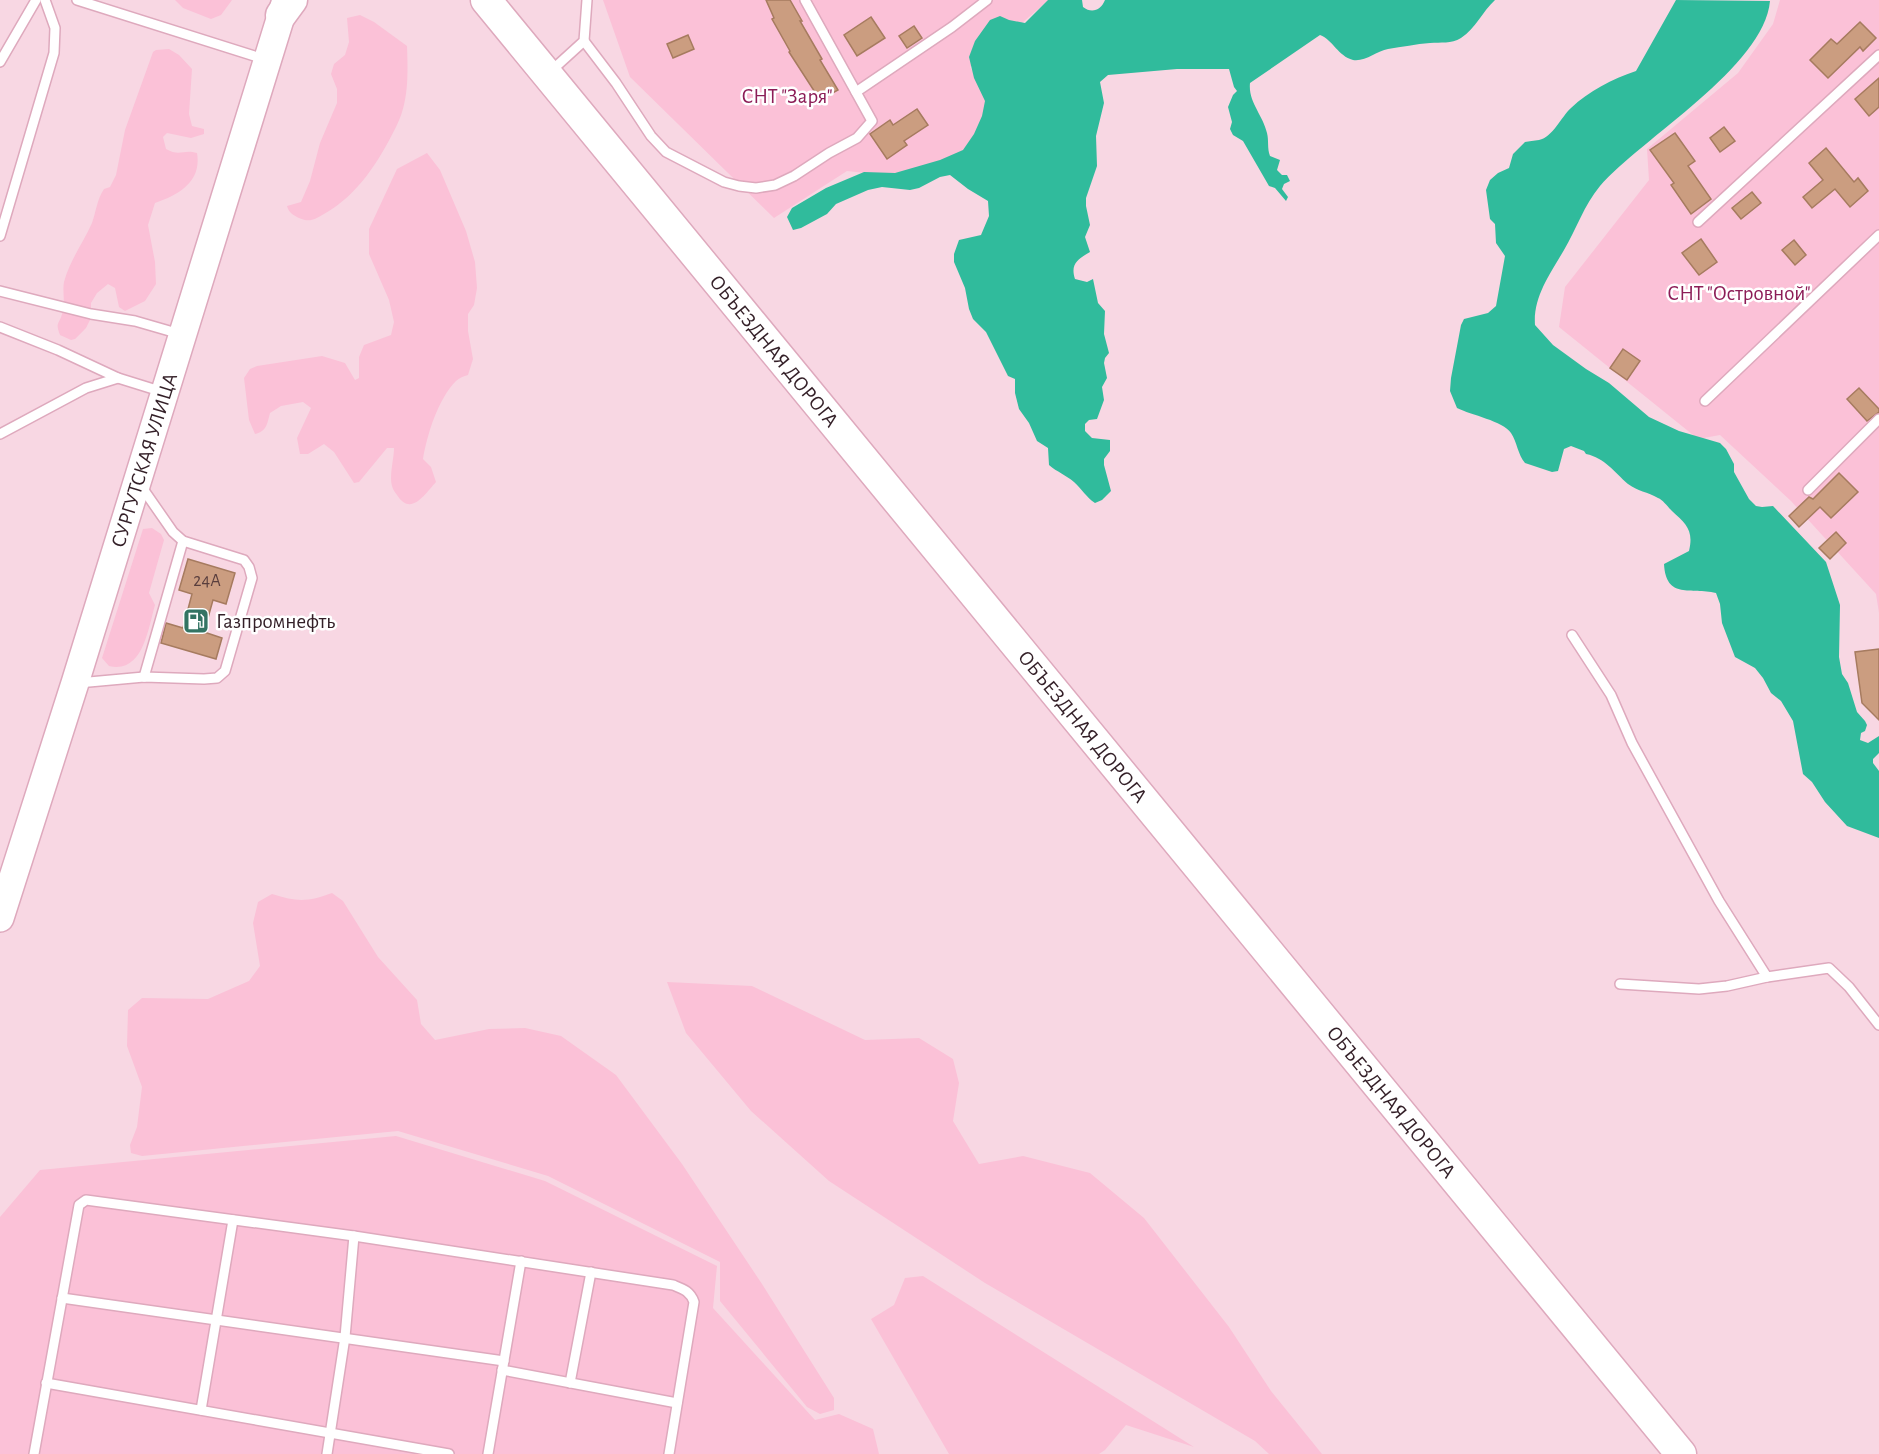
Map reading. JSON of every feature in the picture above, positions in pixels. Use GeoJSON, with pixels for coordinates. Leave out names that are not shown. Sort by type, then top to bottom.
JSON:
{"type":"FeatureCollection","features":[{"type":"Feature","properties":{"kind":"main road","name":"ОБЪЕЗДНАЯ ДОРОГА"},"geometry":{"type":"LineString","coordinates":[[486,0],[1680,1454]]}},
{"type":"Feature","properties":{"kind":"main road","name":"СУРГУТСКАЯ УЛИЦА"},"geometry":{"type":"LineString","coordinates":[[0,918],[138,481],[266,60],[286,5]]}},
{"type":"Feature","properties":{"kind":"lane"},"geometry":{"type":"LineString","coordinates":[[0,62],[36,0]]}},
{"type":"Feature","properties":{"kind":"lane"},"geometry":{"type":"LineString","coordinates":[[0,236],[54,53],[55,28],[45,0]]}},
{"type":"Feature","properties":{"kind":"lane"},"geometry":{"type":"LineString","coordinates":[[77,0],[266,60]]}},
{"type":"Feature","properties":{"kind":"lane"},"geometry":{"type":"LineString","coordinates":[[587,0],[584,41],[616,83],[651,136],[666,152],[724,182],[756,188],[775,185],[794,176],[857,138],[872,121],[805,0]]}},
{"type":"Feature","properties":{"kind":"lane"},"geometry":{"type":"LineString","coordinates":[[856,92],[952,27],[987,0]]}},
{"type":"Feature","properties":{"kind":"lane"},"geometry":{"type":"LineString","coordinates":[[547,74],[584,41]]}},
{"type":"Feature","properties":{"kind":"lane"},"geometry":{"type":"LineString","coordinates":[[1698,222],[1879,55]]}},
{"type":"Feature","properties":{"kind":"lane"},"geometry":{"type":"LineString","coordinates":[[1705,401],[1879,235]]}},
{"type":"Feature","properties":{"kind":"lane"},"geometry":{"type":"LineString","coordinates":[[0,291],[91,314],[135,321],[183,335]]}},
{"type":"Feature","properties":{"kind":"lane"},"geometry":{"type":"LineString","coordinates":[[0,327],[58,350],[118,378],[165,393]]}},
{"type":"Feature","properties":{"kind":"lane"},"geometry":{"type":"LineString","coordinates":[[0,434],[86,388],[118,378]]}},
{"type":"Feature","properties":{"kind":"lane"},"geometry":{"type":"LineString","coordinates":[[1808,490],[1879,418]]}},
{"type":"Feature","properties":{"kind":"lane"},"geometry":{"type":"LineString","coordinates":[[75,683],[144,677],[217,678],[225,671],[252,578],[249,567],[244,560],[183,541],[173,532],[138,481]]}},
{"type":"Feature","properties":{"kind":"lane"},"geometry":{"type":"LineString","coordinates":[[144,677],[183,541]]}},
{"type":"Feature","properties":{"kind":"lane"},"geometry":{"type":"LineString","coordinates":[[1572,635],[1611,695],[1632,743],[1719,901],[1767,977]]}},
{"type":"Feature","properties":{"kind":"lane"},"geometry":{"type":"LineString","coordinates":[[1620,984],[1700,989],[1829,968],[1849,987],[1879,1025]]}},
{"type":"Feature","properties":{"kind":"lane"},"geometry":{"type":"LineString","coordinates":[[34,1454],[79,1205],[86,1200],[354,1236],[673,1285],[691,1294],[694,1302],[669,1454]]}},
{"type":"Feature","properties":{"kind":"lane"},"geometry":{"type":"LineString","coordinates":[[201,1410],[233,1220]]}},
{"type":"Feature","properties":{"kind":"lane"},"geometry":{"type":"LineString","coordinates":[[327,1454],[345,1337],[354,1236]]}},
{"type":"Feature","properties":{"kind":"lane"},"geometry":{"type":"LineString","coordinates":[[488,1454],[521,1262]]}},
{"type":"Feature","properties":{"kind":"lane"},"geometry":{"type":"LineString","coordinates":[[570,1383],[591,1272]]}},
{"type":"Feature","properties":{"kind":"lane"},"geometry":{"type":"LineString","coordinates":[[62,1298],[345,1337],[503,1366],[570,1383],[677,1403]]}},
{"type":"Feature","properties":{"kind":"lane"},"geometry":{"type":"LineString","coordinates":[[46,1383],[449,1454]]}},
{"type":"Feature","properties":{"kind":"green space"},"geometry":{"type":"Polygon","coordinates":[[[175,0],[232,0],[221,15],[211,19],[183,8],[175,0]]]}},
{"type":"Feature","properties":{"kind":"green space","name":"СНТ \"Заря\""},"geometry":{"type":"Polygon","coordinates":[[[603,0],[1049,0],[970,67],[995,107],[971,161],[919,179],[847,171],[774,218],[630,77],[603,0]]]}},
{"type":"Feature","properties":{"kind":"green space","name":"СНТ \"Островной\""},"geometry":{"type":"Polygon","coordinates":[[[1780,0],[1879,0],[1879,613],[1876,594],[1791,501],[1720,435],[1698,439],[1559,327],[1565,287],[1649,180],[1647,149],[1738,73],[1773,24],[1780,0]]]}},
{"type":"Feature","properties":{"kind":"green space"},"geometry":{"type":"Polygon","coordinates":[[[360,15],[374,22],[407,46],[407,77],[403,108],[396,127],[382,152],[357,187],[324,214],[312,220],[306,220],[292,214],[287,206],[301,202],[310,181],[320,143],[337,103],[337,89],[331,74],[334,64],[345,55],[349,42],[347,18],[360,15]]]}},
{"type":"Feature","properties":{"kind":"green space"},"geometry":{"type":"Polygon","coordinates":[[[169,49],[179,55],[192,69],[189,114],[192,126],[204,129],[204,134],[191,138],[167,133],[163,137],[166,149],[178,153],[197,153],[196,172],[180,191],[155,203],[148,225],[155,262],[156,284],[145,301],[125,311],[119,307],[115,288],[108,284],[97,293],[91,303],[91,318],[86,328],[71,340],[60,335],[58,328],[63,310],[64,282],[92,223],[98,201],[104,189],[110,187],[116,175],[125,130],[153,52],[169,49]]]}},
{"type":"Feature","properties":{"kind":"green space"},"geometry":{"type":"Polygon","coordinates":[[[427,153],[440,170],[466,231],[475,262],[477,288],[474,305],[468,314],[468,331],[473,359],[468,375],[456,381],[444,397],[430,429],[423,459],[431,467],[436,482],[418,501],[407,504],[402,501],[392,486],[394,448],[387,448],[359,482],[354,483],[334,452],[324,444],[308,454],[300,454],[297,438],[311,408],[303,402],[281,406],[270,413],[264,429],[255,434],[249,420],[244,378],[250,369],[257,366],[322,356],[345,363],[355,380],[359,378],[359,357],[364,345],[391,335],[394,322],[389,300],[369,254],[369,229],[397,169],[427,153]]]}},
{"type":"Feature","properties":{"kind":"green space"},"geometry":{"type":"Polygon","coordinates":[[[152,528],[161,534],[164,540],[149,593],[155,605],[146,637],[137,657],[130,663],[120,667],[109,666],[102,658],[143,529],[152,528]]]}},
{"type":"Feature","properties":{"kind":"green space"},"geometry":{"type":"Polygon","coordinates":[[[332,893],[343,901],[378,957],[417,1000],[421,1024],[435,1040],[489,1029],[525,1028],[561,1036],[616,1075],[682,1164],[762,1284],[834,1398],[834,1410],[820,1414],[807,1407],[720,1301],[720,1262],[548,1176],[398,1131],[142,1156],[131,1153],[130,1145],[137,1127],[142,1087],[127,1046],[128,1010],[142,998],[208,999],[249,981],[260,966],[253,923],[258,902],[272,894],[302,900],[332,893]]]}},
{"type":"Feature","properties":{"kind":"green space"},"geometry":{"type":"Polygon","coordinates":[[[667,982],[752,986],[865,1040],[919,1038],[953,1059],[959,1083],[953,1121],[979,1164],[1023,1156],[1090,1173],[1144,1218],[1229,1327],[1271,1391],[1322,1454],[1269,1454],[1255,1441],[985,1283],[829,1181],[751,1111],[686,1033],[667,982]]]}},
{"type":"Feature","properties":{"kind":"green space"},"geometry":{"type":"Polygon","coordinates":[[[396,1136],[545,1181],[717,1266],[713,1308],[815,1420],[839,1414],[873,1429],[879,1454],[0,1454],[0,1217],[40,1170],[396,1136]]]}},
{"type":"Feature","properties":{"kind":"green space"},"geometry":{"type":"Polygon","coordinates":[[[923,1276],[1194,1447],[1126,1425],[1099,1454],[949,1454],[871,1319],[894,1305],[905,1278],[923,1276]]]}},
{"type":"Feature","properties":{"kind":"shaded area"},"geometry":{"type":"Polygon","coordinates":[[[1048,0],[1082,0],[1083,7],[1093,10],[1099,8],[1105,0],[1495,0],[1471,30],[1453,41],[1388,49],[1353,60],[1343,55],[1329,40],[1320,35],[1250,83],[1253,102],[1267,133],[1270,156],[1280,160],[1277,170],[1282,175],[1287,175],[1290,181],[1284,184],[1282,189],[1288,197],[1286,201],[1275,188],[1269,186],[1243,141],[1233,135],[1230,129],[1232,122],[1228,107],[1237,91],[1229,69],[1177,69],[1108,75],[1100,82],[1104,103],[1096,136],[1097,166],[1086,198],[1090,225],[1085,237],[1090,252],[1074,266],[1075,279],[1087,282],[1093,279],[1098,303],[1105,311],[1104,334],[1109,353],[1104,363],[1107,378],[1102,387],[1104,400],[1097,419],[1089,420],[1085,424],[1085,431],[1092,438],[1110,440],[1110,451],[1104,459],[1104,465],[1111,491],[1095,503],[1074,482],[1049,465],[1048,448],[1037,441],[1029,423],[1019,409],[1015,393],[1015,379],[1008,376],[986,332],[973,319],[969,309],[965,288],[954,262],[954,254],[959,240],[981,235],[989,216],[988,201],[950,175],[910,190],[882,187],[868,190],[836,204],[827,214],[801,228],[793,230],[787,217],[792,208],[826,188],[864,172],[895,173],[940,160],[963,150],[974,134],[982,116],[985,101],[974,78],[969,57],[975,41],[990,20],[1000,16],[1025,23],[1048,0]]]}},
{"type":"Feature","properties":{"kind":"shaded area"},"geometry":{"type":"Polygon","coordinates":[[[1676,0],[1770,1],[1763,26],[1747,51],[1725,76],[1619,167],[1594,193],[1548,277],[1537,305],[1535,325],[1553,345],[1609,383],[1649,417],[1679,431],[1720,443],[1734,464],[1734,472],[1749,499],[1756,506],[1773,506],[1826,562],[1840,605],[1839,657],[1842,674],[1848,683],[1857,712],[1867,725],[1865,731],[1861,733],[1860,740],[1868,743],[1879,736],[1879,753],[1873,759],[1873,763],[1879,771],[1879,838],[1847,826],[1803,774],[1793,721],[1781,701],[1771,693],[1755,668],[1735,657],[1722,623],[1716,593],[1681,590],[1669,583],[1664,564],[1689,551],[1690,533],[1681,520],[1660,499],[1631,486],[1604,462],[1571,446],[1564,449],[1558,471],[1552,472],[1525,463],[1507,429],[1457,408],[1450,391],[1464,319],[1488,313],[1496,306],[1505,256],[1496,243],[1495,224],[1490,219],[1486,190],[1490,180],[1509,168],[1513,154],[1525,142],[1539,140],[1548,135],[1567,112],[1585,96],[1636,71],[1676,0]]]}},
{"type":"Feature","properties":{"kind":"building"},"geometry":{"type":"Polygon","coordinates":[[[766,0],[790,0],[838,90],[820,100],[789,52],[772,19],[774,18],[766,0]]]}},
{"type":"Feature","properties":{"kind":"building"},"geometry":{"type":"Polygon","coordinates":[[[871,17],[885,38],[857,56],[844,35],[871,17]]]}},
{"type":"Feature","properties":{"kind":"building"},"geometry":{"type":"Polygon","coordinates":[[[1860,22],[1876,38],[1863,51],[1860,47],[1828,78],[1810,60],[1831,39],[1837,44],[1860,22]]]}},
{"type":"Feature","properties":{"kind":"building"},"geometry":{"type":"Polygon","coordinates":[[[914,26],[922,38],[907,48],[899,36],[914,26]]]}},
{"type":"Feature","properties":{"kind":"building"},"geometry":{"type":"Polygon","coordinates":[[[688,35],[694,49],[673,58],[667,44],[688,35]]]}},
{"type":"Feature","properties":{"kind":"building"},"geometry":{"type":"Polygon","coordinates":[[[1879,78],[1879,107],[1869,116],[1855,99],[1879,78]]]}},
{"type":"Feature","properties":{"kind":"building"},"geometry":{"type":"Polygon","coordinates":[[[917,109],[928,125],[904,141],[907,145],[887,159],[870,134],[890,120],[893,125],[917,109]]]}},
{"type":"Feature","properties":{"kind":"building"},"geometry":{"type":"Polygon","coordinates":[[[1724,127],[1735,141],[1720,152],[1710,138],[1724,127]]]}},
{"type":"Feature","properties":{"kind":"building"},"geometry":{"type":"Polygon","coordinates":[[[1675,133],[1695,161],[1688,166],[1711,199],[1691,214],[1671,185],[1674,183],[1650,150],[1675,133]]]}},
{"type":"Feature","properties":{"kind":"building"},"geometry":{"type":"Polygon","coordinates":[[[1826,148],[1854,182],[1858,178],[1868,191],[1850,207],[1835,189],[1812,208],[1803,197],[1823,180],[1809,163],[1826,148]]]}},
{"type":"Feature","properties":{"kind":"building"},"geometry":{"type":"Polygon","coordinates":[[[1752,192],[1761,203],[1741,219],[1732,208],[1752,192]]]}},
{"type":"Feature","properties":{"kind":"building"},"geometry":{"type":"Polygon","coordinates":[[[1701,239],[1717,262],[1699,275],[1682,253],[1701,239]]]}},
{"type":"Feature","properties":{"kind":"building"},"geometry":{"type":"Polygon","coordinates":[[[1794,240],[1806,255],[1795,265],[1782,250],[1794,240]]]}},
{"type":"Feature","properties":{"kind":"building"},"geometry":{"type":"Polygon","coordinates":[[[1623,349],[1640,361],[1627,380],[1610,368],[1623,349]]]}},
{"type":"Feature","properties":{"kind":"building"},"geometry":{"type":"Polygon","coordinates":[[[1859,388],[1879,409],[1879,412],[1867,421],[1847,399],[1859,388]]]}},
{"type":"Feature","properties":{"kind":"building"},"geometry":{"type":"Polygon","coordinates":[[[1839,473],[1858,492],[1831,518],[1820,507],[1799,527],[1789,516],[1809,497],[1813,499],[1839,473]]]}},
{"type":"Feature","properties":{"kind":"building"},"geometry":{"type":"Polygon","coordinates":[[[1836,532],[1846,543],[1830,559],[1819,548],[1836,532]]]}},
{"type":"Feature","properties":{"kind":"building"},"geometry":{"type":"Polygon","coordinates":[[[188,559],[235,573],[226,604],[213,600],[204,632],[222,638],[216,659],[161,643],[166,623],[183,628],[192,594],[179,590],[188,559]]]}},
{"type":"Feature","properties":{"kind":"building"},"geometry":{"type":"Polygon","coordinates":[[[1879,649],[1879,720],[1862,703],[1855,652],[1879,649]]]}},
{"type":"Feature","properties":{"kind":"place","name":"Газпромнефть"},"geometry":{"type":"Point","coordinates":[196,621]}}]}
